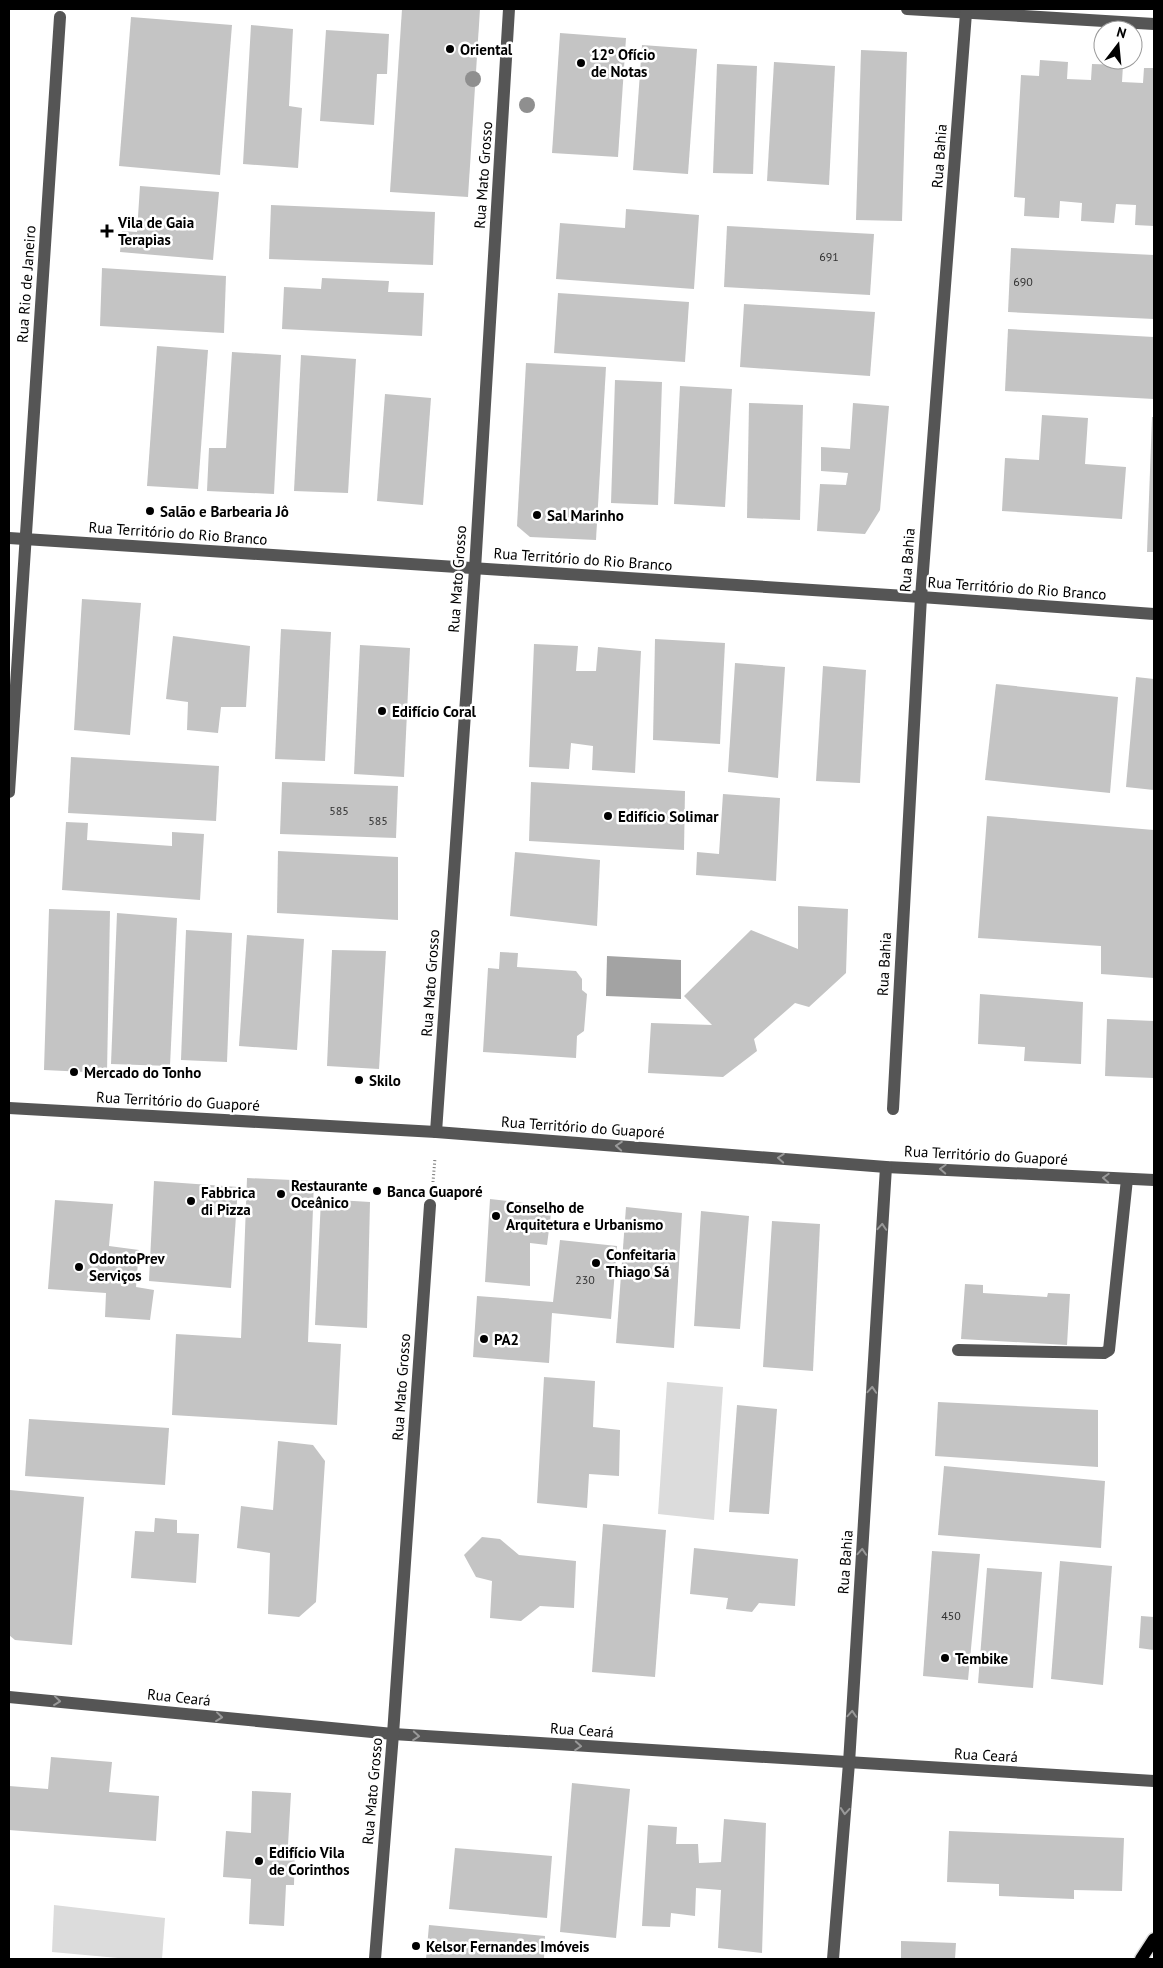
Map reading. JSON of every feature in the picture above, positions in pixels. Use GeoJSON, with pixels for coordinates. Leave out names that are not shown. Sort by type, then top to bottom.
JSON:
{"type":"FeatureCollection","features":[{"type":"Feature","properties":{"kind":"main road"},"geometry":{"type":"LineString","coordinates":[[1141,1959],[1154,1939]]}},
{"type":"Feature","properties":{"kind":"street","name":"Rua Mato Grosso"},"geometry":{"type":"LineString","coordinates":[[436,1132],[475,569],[509,9]]}},
{"type":"Feature","properties":{"kind":"street"},"geometry":{"type":"LineString","coordinates":[[907,9],[1154,24]]}},
{"type":"Feature","properties":{"kind":"street","name":"Rua Bahia"},"geometry":{"type":"LineString","coordinates":[[893,1109],[920,597],[966,13]]}},
{"type":"Feature","properties":{"kind":"street","name":"Rua Rio de Janeiro"},"geometry":{"type":"LineString","coordinates":[[9,792],[60,17]]}},
{"type":"Feature","properties":{"kind":"street","name":"Rua Território do Rio Branco"},"geometry":{"type":"LineString","coordinates":[[9,538],[1154,614]]}},
{"type":"Feature","properties":{"kind":"street","name":"Rua Território do Guaporé"},"geometry":{"type":"LineString","coordinates":[[9,1108],[436,1132],[886,1166],[1154,1180]]}},
{"type":"Feature","properties":{"kind":"street","name":"Rua Bahia"},"geometry":{"type":"LineString","coordinates":[[833,1959],[849,1763],[886,1166]]}},
{"type":"Feature","properties":{"kind":"street"},"geometry":{"type":"LineString","coordinates":[[958,1350],[1104,1353],[1108,1350],[1127,1179]]}},
{"type":"Feature","properties":{"kind":"street","name":"Rua Mato Grosso"},"geometry":{"type":"LineString","coordinates":[[374,1959],[393,1734],[430,1204]]}},
{"type":"Feature","properties":{"kind":"street","name":"Rua Ceará"},"geometry":{"type":"LineString","coordinates":[[9,1697],[393,1734],[1154,1781]]}},
{"type":"Feature","properties":{"kind":"path"},"geometry":{"type":"LineString","coordinates":[[430,1204],[436,1132]]}},
{"type":"Feature","properties":{"kind":"shaded area"},"geometry":{"type":"Polygon","coordinates":[[[607,956],[681,960],[681,999],[606,996],[607,956]]]}},
{"type":"Feature","properties":{"kind":"shaded area"},"geometry":{"type":"Polygon","coordinates":[[[667,1382],[723,1387],[714,1520],[658,1514],[667,1382]]]}},
{"type":"Feature","properties":{"kind":"shaded area"},"geometry":{"type":"Polygon","coordinates":[[[54,1905],[165,1918],[162,1959],[129,1959],[52,1952],[54,1905]]]}},
{"type":"Feature","properties":{"kind":"building"},"geometry":{"type":"Polygon","coordinates":[[[402,9],[480,9],[468,197],[390,192],[402,9]]]}},
{"type":"Feature","properties":{"kind":"building"},"geometry":{"type":"Polygon","coordinates":[[[131,17],[232,25],[220,175],[119,166],[131,17]]]}},
{"type":"Feature","properties":{"kind":"building"},"geometry":{"type":"Polygon","coordinates":[[[251,25],[293,29],[289,106],[302,108],[298,168],[243,164],[251,25]]]}},
{"type":"Feature","properties":{"kind":"building"},"geometry":{"type":"Polygon","coordinates":[[[326,30],[389,34],[387,74],[377,74],[374,125],[320,121],[326,30]]]}},
{"type":"Feature","properties":{"kind":"building"},"geometry":{"type":"Polygon","coordinates":[[[560,33],[626,38],[618,157],[552,153],[560,33]]]}},
{"type":"Feature","properties":{"kind":"building"},"geometry":{"type":"Polygon","coordinates":[[[642,45],[697,49],[688,174],[633,170],[642,45]]]}},
{"type":"Feature","properties":{"kind":"building"},"geometry":{"type":"Polygon","coordinates":[[[861,50],[907,52],[902,221],[856,220],[861,50]]]}},
{"type":"Feature","properties":{"kind":"building"},"geometry":{"type":"Polygon","coordinates":[[[1040,60],[1068,62],[1067,79],[1091,80],[1093,64],[1093,70],[1123,70],[1122,82],[1143,83],[1144,68],[1154,68],[1154,226],[1135,225],[1136,205],[1116,204],[1114,223],[1081,221],[1082,203],[1060,201],[1059,218],[1024,216],[1025,198],[1014,197],[1021,75],[1039,76],[1040,60]]]}},
{"type":"Feature","properties":{"kind":"building"},"geometry":{"type":"Polygon","coordinates":[[[774,62],[835,66],[829,185],[767,181],[774,62]]]}},
{"type":"Feature","properties":{"kind":"building"},"geometry":{"type":"Polygon","coordinates":[[[717,64],[757,66],[753,174],[713,173],[717,64]]]}},
{"type":"Feature","properties":{"kind":"building"},"geometry":{"type":"Polygon","coordinates":[[[140,186],[219,192],[213,260],[120,252],[122,231],[137,232],[140,186]]]}},
{"type":"Feature","properties":{"kind":"building"},"geometry":{"type":"Polygon","coordinates":[[[271,205],[435,212],[433,265],[269,259],[271,205]]]}},
{"type":"Feature","properties":{"kind":"building"},"geometry":{"type":"Polygon","coordinates":[[[626,209],[699,215],[694,289],[556,279],[560,223],[625,228],[626,209]]]}},
{"type":"Feature","properties":{"kind":"building"},"geometry":{"type":"Polygon","coordinates":[[[727,226],[874,234],[870,295],[724,287],[727,226]]]}},
{"type":"Feature","properties":{"kind":"building"},"geometry":{"type":"Polygon","coordinates":[[[1011,248],[1154,255],[1154,319],[1008,312],[1011,248]]]}},
{"type":"Feature","properties":{"kind":"building"},"geometry":{"type":"Polygon","coordinates":[[[102,268],[226,276],[224,333],[100,326],[102,268]]]}},
{"type":"Feature","properties":{"kind":"building"},"geometry":{"type":"Polygon","coordinates":[[[322,278],[389,281],[388,292],[424,293],[422,336],[282,329],[284,287],[321,289],[322,278]]]}},
{"type":"Feature","properties":{"kind":"building"},"geometry":{"type":"Polygon","coordinates":[[[558,293],[689,302],[685,362],[554,353],[558,293]]]}},
{"type":"Feature","properties":{"kind":"building"},"geometry":{"type":"Polygon","coordinates":[[[744,304],[875,312],[870,376],[740,367],[744,304]]]}},
{"type":"Feature","properties":{"kind":"building"},"geometry":{"type":"Polygon","coordinates":[[[1008,329],[1154,337],[1154,399],[1005,391],[1008,329]]]}},
{"type":"Feature","properties":{"kind":"building"},"geometry":{"type":"Polygon","coordinates":[[[157,346],[208,350],[198,489],[147,486],[157,346]]]}},
{"type":"Feature","properties":{"kind":"building"},"geometry":{"type":"Polygon","coordinates":[[[232,352],[281,355],[274,494],[207,491],[209,448],[226,448],[232,352]]]}},
{"type":"Feature","properties":{"kind":"building"},"geometry":{"type":"Polygon","coordinates":[[[301,355],[356,359],[348,493],[294,491],[301,355]]]}},
{"type":"Feature","properties":{"kind":"building"},"geometry":{"type":"Polygon","coordinates":[[[526,363],[606,367],[596,540],[530,537],[517,526],[526,363]]]}},
{"type":"Feature","properties":{"kind":"building"},"geometry":{"type":"Polygon","coordinates":[[[615,380],[662,382],[658,505],[611,503],[615,380]]]}},
{"type":"Feature","properties":{"kind":"building"},"geometry":{"type":"Polygon","coordinates":[[[680,386],[732,389],[725,507],[674,504],[680,386]]]}},
{"type":"Feature","properties":{"kind":"building"},"geometry":{"type":"Polygon","coordinates":[[[385,394],[431,398],[423,505],[377,501],[385,394]]]}},
{"type":"Feature","properties":{"kind":"building"},"geometry":{"type":"Polygon","coordinates":[[[749,403],[803,405],[800,520],[747,518],[749,403]]]}},
{"type":"Feature","properties":{"kind":"building"},"geometry":{"type":"Polygon","coordinates":[[[853,403],[889,406],[880,510],[865,534],[817,531],[820,484],[846,485],[848,473],[821,471],[821,447],[850,449],[853,403]]]}},
{"type":"Feature","properties":{"kind":"building"},"geometry":{"type":"Polygon","coordinates":[[[1042,415],[1088,418],[1085,464],[1126,467],[1122,519],[1002,511],[1005,458],[1039,460],[1042,415]]]}},
{"type":"Feature","properties":{"kind":"building"},"geometry":{"type":"Polygon","coordinates":[[[1152,417],[1154,417],[1154,552],[1147,552],[1152,417]]]}},
{"type":"Feature","properties":{"kind":"building"},"geometry":{"type":"Polygon","coordinates":[[[82,599],[141,603],[130,735],[74,730],[82,599]]]}},
{"type":"Feature","properties":{"kind":"building"},"geometry":{"type":"Polygon","coordinates":[[[281,629],[331,632],[325,761],[275,759],[281,629]]]}},
{"type":"Feature","properties":{"kind":"building"},"geometry":{"type":"Polygon","coordinates":[[[173,636],[250,646],[246,707],[221,707],[218,733],[187,730],[188,702],[166,699],[173,636]]]}},
{"type":"Feature","properties":{"kind":"building"},"geometry":{"type":"Polygon","coordinates":[[[655,639],[725,643],[720,744],[653,740],[655,639]]]}},
{"type":"Feature","properties":{"kind":"building"},"geometry":{"type":"Polygon","coordinates":[[[534,644],[578,646],[576,671],[596,671],[598,647],[641,651],[635,773],[592,770],[593,746],[571,743],[569,769],[529,767],[534,644]]]}},
{"type":"Feature","properties":{"kind":"building","name":"Edifício Coral"},"geometry":{"type":"Polygon","coordinates":[[[360,645],[410,648],[404,777],[354,774],[360,645]]]}},
{"type":"Feature","properties":{"kind":"building"},"geometry":{"type":"Polygon","coordinates":[[[735,663],[785,667],[778,778],[728,772],[735,663]]]}},
{"type":"Feature","properties":{"kind":"building"},"geometry":{"type":"Polygon","coordinates":[[[823,666],[866,670],[860,783],[816,781],[823,666]]]}},
{"type":"Feature","properties":{"kind":"building"},"geometry":{"type":"Polygon","coordinates":[[[1136,677],[1154,679],[1154,790],[1126,787],[1136,677]]]}},
{"type":"Feature","properties":{"kind":"building"},"geometry":{"type":"Polygon","coordinates":[[[996,684],[1118,697],[1110,793],[985,780],[996,684]]]}},
{"type":"Feature","properties":{"kind":"building"},"geometry":{"type":"Polygon","coordinates":[[[71,757],[219,766],[216,821],[68,813],[71,757]]]}},
{"type":"Feature","properties":{"kind":"building"},"geometry":{"type":"Polygon","coordinates":[[[282,782],[398,786],[396,838],[280,834],[282,782]]]}},
{"type":"Feature","properties":{"kind":"building","name":"Edifício Solimar"},"geometry":{"type":"Polygon","coordinates":[[[531,782],[685,791],[684,850],[529,841],[531,782]]]}},
{"type":"Feature","properties":{"kind":"building"},"geometry":{"type":"Polygon","coordinates":[[[723,794],[780,798],[776,881],[696,875],[697,852],[719,854],[723,794]]]}},
{"type":"Feature","properties":{"kind":"building"},"geometry":{"type":"Polygon","coordinates":[[[987,816],[1154,830],[1154,978],[1101,974],[1101,946],[978,938],[987,816]]]}},
{"type":"Feature","properties":{"kind":"building"},"geometry":{"type":"Polygon","coordinates":[[[66,822],[88,823],[87,840],[172,846],[172,832],[204,834],[200,900],[62,890],[66,822]]]}},
{"type":"Feature","properties":{"kind":"building"},"geometry":{"type":"Polygon","coordinates":[[[278,851],[398,857],[398,920],[277,913],[278,851]]]}},
{"type":"Feature","properties":{"kind":"building"},"geometry":{"type":"Polygon","coordinates":[[[515,852],[600,860],[597,926],[510,916],[515,852]]]}},
{"type":"Feature","properties":{"kind":"building"},"geometry":{"type":"Polygon","coordinates":[[[798,906],[848,909],[846,973],[809,1007],[795,1003],[754,1039],[757,1051],[723,1077],[648,1073],[651,1023],[712,1025],[684,996],[751,930],[798,949],[798,906]]]}},
{"type":"Feature","properties":{"kind":"building"},"geometry":{"type":"Polygon","coordinates":[[[49,909],[110,911],[107,1073],[44,1070],[49,909]]]}},
{"type":"Feature","properties":{"kind":"building"},"geometry":{"type":"Polygon","coordinates":[[[117,913],[177,918],[170,1066],[111,1064],[117,913]]]}},
{"type":"Feature","properties":{"kind":"building"},"geometry":{"type":"Polygon","coordinates":[[[186,930],[232,933],[227,1062],[181,1060],[186,930]]]}},
{"type":"Feature","properties":{"kind":"building"},"geometry":{"type":"Polygon","coordinates":[[[247,935],[304,939],[297,1050],[239,1046],[247,935]]]}},
{"type":"Feature","properties":{"kind":"building"},"geometry":{"type":"Polygon","coordinates":[[[332,950],[386,951],[379,1069],[327,1066],[332,950]]]}},
{"type":"Feature","properties":{"kind":"building"},"geometry":{"type":"Polygon","coordinates":[[[500,952],[518,953],[517,967],[576,971],[582,979],[582,990],[587,994],[584,1031],[577,1036],[576,1058],[483,1052],[488,968],[499,969],[500,952]]]}},
{"type":"Feature","properties":{"kind":"building"},"geometry":{"type":"Polygon","coordinates":[[[980,994],[1083,1002],[1081,1064],[1024,1061],[1025,1047],[978,1044],[980,994]]]}},
{"type":"Feature","properties":{"kind":"building"},"geometry":{"type":"Polygon","coordinates":[[[1107,1019],[1154,1021],[1154,1078],[1105,1076],[1107,1019]]]}},
{"type":"Feature","properties":{"kind":"building"},"geometry":{"type":"Polygon","coordinates":[[[247,1178],[314,1181],[308,1342],[341,1344],[337,1425],[172,1415],[176,1334],[241,1338],[247,1178]]]}},
{"type":"Feature","properties":{"kind":"building"},"geometry":{"type":"Polygon","coordinates":[[[154,1181],[238,1187],[231,1288],[149,1281],[154,1181]]]}},
{"type":"Feature","properties":{"kind":"building"},"geometry":{"type":"Polygon","coordinates":[[[321,1199],[370,1202],[367,1328],[315,1325],[321,1199]]]}},
{"type":"Feature","properties":{"kind":"building"},"geometry":{"type":"Polygon","coordinates":[[[490,1199],[552,1206],[547,1245],[530,1243],[530,1286],[485,1282],[490,1199]]]}},
{"type":"Feature","properties":{"kind":"building","name":"OdontoPrev Serviços"},"geometry":{"type":"Polygon","coordinates":[[[55,1200],[113,1204],[109,1246],[139,1250],[136,1287],[154,1290],[150,1320],[105,1317],[106,1293],[48,1289],[55,1200]]]}},
{"type":"Feature","properties":{"kind":"building"},"geometry":{"type":"Polygon","coordinates":[[[626,1207],[682,1213],[674,1348],[616,1343],[626,1207]]]}},
{"type":"Feature","properties":{"kind":"building"},"geometry":{"type":"Polygon","coordinates":[[[701,1211],[749,1216],[740,1329],[694,1326],[701,1211]]]}},
{"type":"Feature","properties":{"kind":"building"},"geometry":{"type":"Polygon","coordinates":[[[772,1221],[820,1224],[813,1371],[763,1367],[772,1221]]]}},
{"type":"Feature","properties":{"kind":"building"},"geometry":{"type":"Polygon","coordinates":[[[560,1240],[617,1246],[611,1319],[552,1313],[549,1363],[473,1357],[477,1296],[553,1302],[560,1240]]]}},
{"type":"Feature","properties":{"kind":"building"},"geometry":{"type":"Polygon","coordinates":[[[965,1284],[983,1285],[983,1293],[1047,1297],[1048,1293],[1070,1294],[1067,1345],[961,1339],[965,1284]]]}},
{"type":"Feature","properties":{"kind":"building"},"geometry":{"type":"Polygon","coordinates":[[[544,1377],[595,1381],[593,1427],[620,1430],[619,1476],[589,1474],[587,1508],[537,1503],[544,1377]]]}},
{"type":"Feature","properties":{"kind":"building"},"geometry":{"type":"Polygon","coordinates":[[[938,1402],[1098,1410],[1098,1467],[935,1456],[938,1402]]]}},
{"type":"Feature","properties":{"kind":"building"},"geometry":{"type":"Polygon","coordinates":[[[737,1405],[777,1409],[769,1514],[729,1512],[737,1405]]]}},
{"type":"Feature","properties":{"kind":"building"},"geometry":{"type":"Polygon","coordinates":[[[29,1419],[169,1428],[165,1485],[25,1476],[29,1419]]]}},
{"type":"Feature","properties":{"kind":"building"},"geometry":{"type":"Polygon","coordinates":[[[278,1441],[313,1445],[325,1461],[316,1602],[299,1617],[268,1614],[270,1553],[237,1548],[241,1506],[273,1510],[278,1441]]]}},
{"type":"Feature","properties":{"kind":"building"},"geometry":{"type":"Polygon","coordinates":[[[944,1466],[1105,1481],[1101,1548],[938,1535],[944,1466]]]}},
{"type":"Feature","properties":{"kind":"building"},"geometry":{"type":"Polygon","coordinates":[[[10,1490],[84,1497],[72,1645],[15,1640],[9,1635],[10,1490]]]}},
{"type":"Feature","properties":{"kind":"building"},"geometry":{"type":"Polygon","coordinates":[[[155,1518],[177,1520],[177,1533],[199,1534],[196,1583],[131,1578],[135,1531],[154,1532],[155,1518]]]}},
{"type":"Feature","properties":{"kind":"building"},"geometry":{"type":"Polygon","coordinates":[[[603,1524],[666,1530],[655,1677],[592,1672],[603,1524]]]}},
{"type":"Feature","properties":{"kind":"building"},"geometry":{"type":"Polygon","coordinates":[[[482,1537],[500,1539],[519,1555],[576,1561],[574,1608],[540,1606],[521,1621],[490,1618],[492,1581],[476,1577],[464,1555],[482,1537]]]}},
{"type":"Feature","properties":{"kind":"building"},"geometry":{"type":"Polygon","coordinates":[[[694,1548],[798,1559],[795,1606],[759,1603],[752,1612],[726,1609],[728,1598],[690,1594],[694,1548]]]}},
{"type":"Feature","properties":{"kind":"building"},"geometry":{"type":"Polygon","coordinates":[[[932,1551],[980,1554],[968,1680],[923,1676],[932,1551]]]}},
{"type":"Feature","properties":{"kind":"building"},"geometry":{"type":"Polygon","coordinates":[[[1060,1561],[1112,1566],[1103,1685],[1051,1679],[1060,1561]]]}},
{"type":"Feature","properties":{"kind":"building"},"geometry":{"type":"Polygon","coordinates":[[[987,1568],[1042,1572],[1033,1688],[978,1683],[987,1568]]]}},
{"type":"Feature","properties":{"kind":"building"},"geometry":{"type":"Polygon","coordinates":[[[1141,1616],[1154,1617],[1154,1650],[1139,1648],[1141,1616]]]}},
{"type":"Feature","properties":{"kind":"building"},"geometry":{"type":"Polygon","coordinates":[[[51,1757],[112,1762],[109,1792],[159,1796],[156,1841],[9,1830],[9,1786],[48,1789],[51,1757]]]}},
{"type":"Feature","properties":{"kind":"building"},"geometry":{"type":"Polygon","coordinates":[[[572,1783],[630,1789],[616,1938],[560,1932],[572,1783]]]}},
{"type":"Feature","properties":{"kind":"building","name":"Edifício Vila de Corinthos"},"geometry":{"type":"Polygon","coordinates":[[[252,1791],[291,1793],[288,1845],[295,1845],[294,1885],[286,1885],[284,1926],[249,1924],[251,1879],[223,1877],[226,1831],[251,1833],[252,1791]]]}},
{"type":"Feature","properties":{"kind":"building"},"geometry":{"type":"Polygon","coordinates":[[[724,1819],[766,1823],[762,1953],[718,1948],[721,1890],[696,1888],[695,1916],[671,1913],[670,1927],[642,1926],[648,1825],[677,1827],[676,1844],[698,1844],[699,1863],[721,1862],[724,1819]]]}},
{"type":"Feature","properties":{"kind":"building"},"geometry":{"type":"Polygon","coordinates":[[[949,1831],[1124,1838],[1122,1891],[1074,1890],[1074,1899],[999,1896],[999,1884],[947,1882],[949,1831]]]}},
{"type":"Feature","properties":{"kind":"building"},"geometry":{"type":"Polygon","coordinates":[[[455,1848],[552,1856],[547,1918],[449,1909],[455,1848]]]}},
{"type":"Feature","properties":{"kind":"building"},"geometry":{"type":"Polygon","coordinates":[[[429,1925],[545,1936],[544,1959],[426,1959],[429,1925]]]}},
{"type":"Feature","properties":{"kind":"building"},"geometry":{"type":"Polygon","coordinates":[[[901,1941],[956,1943],[955,1959],[901,1959],[901,1941]]]}},
{"type":"Feature","properties":{"kind":"place","name":"Oriental"},"geometry":{"type":"Point","coordinates":[450,49]}},
{"type":"Feature","properties":{"kind":"place","name":"12º Ofício de Notas"},"geometry":{"type":"Point","coordinates":[581,63]}},
{"type":"Feature","properties":{"kind":"place","name":"Vila de Gaia Terapias"},"geometry":{"type":"Point","coordinates":[107,231]}},
{"type":"Feature","properties":{"kind":"place","name":"Salão e Barbearia Jô"},"geometry":{"type":"Point","coordinates":[150,511]}},
{"type":"Feature","properties":{"kind":"place","name":"Sal Marinho"},"geometry":{"type":"Point","coordinates":[537,515]}},
{"type":"Feature","properties":{"kind":"place","name":"Edifício Coral"},"geometry":{"type":"Point","coordinates":[382,711]}},
{"type":"Feature","properties":{"kind":"place","name":"Edifício Solimar"},"geometry":{"type":"Point","coordinates":[608,816]}},
{"type":"Feature","properties":{"kind":"place","name":"Mercado do Tonho"},"geometry":{"type":"Point","coordinates":[74,1072]}},
{"type":"Feature","properties":{"kind":"place","name":"Skilo"},"geometry":{"type":"Point","coordinates":[359,1080]}},
{"type":"Feature","properties":{"kind":"place","name":"Banca Guaporé"},"geometry":{"type":"Point","coordinates":[377,1191]}},
{"type":"Feature","properties":{"kind":"place","name":"Restaurante Oceânico"},"geometry":{"type":"Point","coordinates":[281,1194]}},
{"type":"Feature","properties":{"kind":"place","name":"Fabbrica di Pizza"},"geometry":{"type":"Point","coordinates":[191,1201]}},
{"type":"Feature","properties":{"kind":"place","name":"Conselho de Arquitetura e Urbanismo"},"geometry":{"type":"Point","coordinates":[496,1216]}},
{"type":"Feature","properties":{"kind":"place","name":"Confeitaria Thiago Sá"},"geometry":{"type":"Point","coordinates":[596,1263]}},
{"type":"Feature","properties":{"kind":"place","name":"OdontoPrev Serviços"},"geometry":{"type":"Point","coordinates":[79,1267]}},
{"type":"Feature","properties":{"kind":"place","name":"PA2"},"geometry":{"type":"Point","coordinates":[484,1339]}},
{"type":"Feature","properties":{"kind":"place","name":"Tembike"},"geometry":{"type":"Point","coordinates":[945,1658]}},
{"type":"Feature","properties":{"kind":"place","name":"Edifício Vila de Corinthos"},"geometry":{"type":"Point","coordinates":[259,1861]}},
{"type":"Feature","properties":{"kind":"place","name":"Kelsor Fernandes Imóveis"},"geometry":{"type":"Point","coordinates":[416,1946]}}]}
